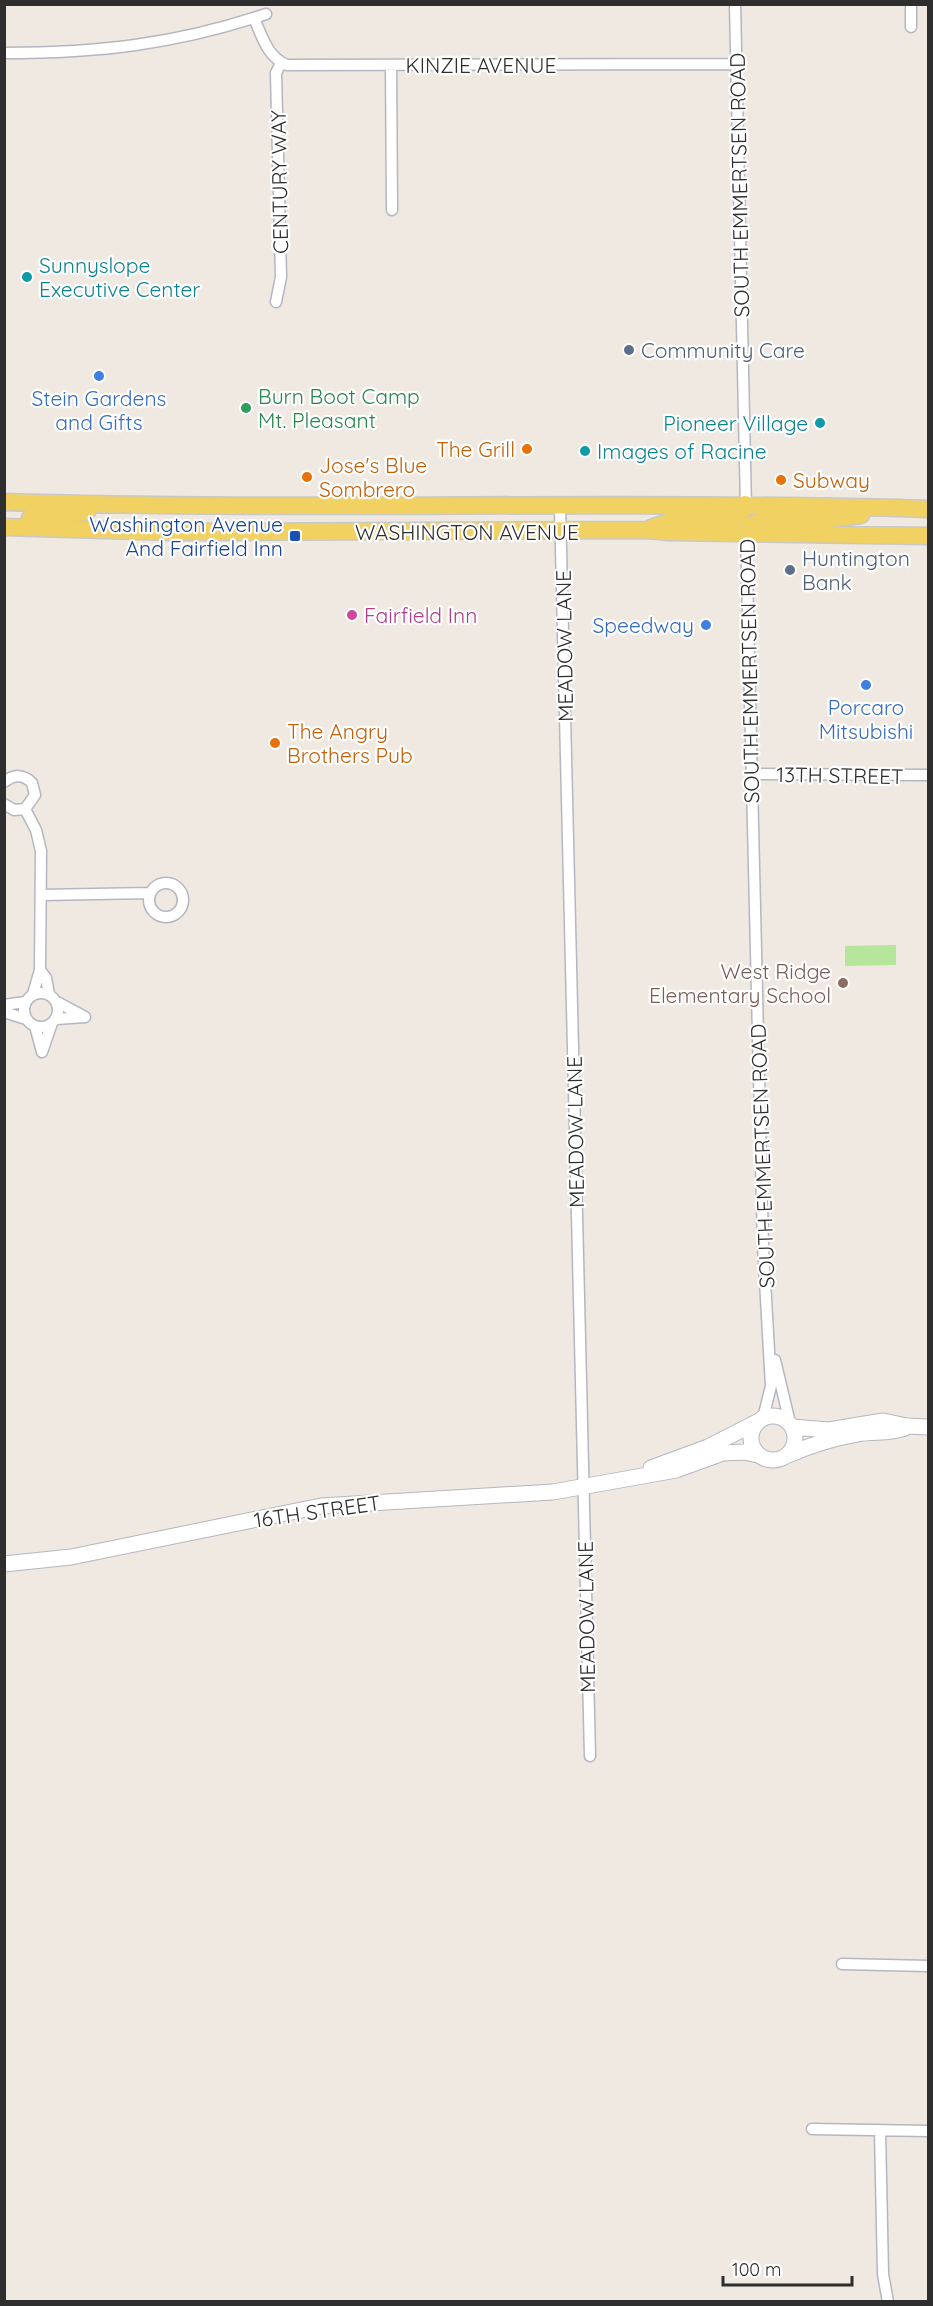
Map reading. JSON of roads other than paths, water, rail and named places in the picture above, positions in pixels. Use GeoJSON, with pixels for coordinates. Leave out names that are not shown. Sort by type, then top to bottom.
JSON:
{"type":"FeatureCollection","features":[{"type":"Feature","properties":{"kind":"main road","name":"WASHINGTON AVENUE"},"geometry":{"type":"LineString","coordinates":[[4,502],[133,506],[560,507],[746,504],[928,509]]}},
{"type":"Feature","properties":{"kind":"main road"},"geometry":{"type":"LineString","coordinates":[[648,530],[674,520],[735,518],[740,516],[746,504]]}},
{"type":"Feature","properties":{"kind":"main road"},"geometry":{"type":"LineString","coordinates":[[4,517],[49,517],[133,506]]}},
{"type":"Feature","properties":{"kind":"main road"},"geometry":{"type":"LineString","coordinates":[[746,531],[751,525],[765,520],[833,519],[895,508]]}},
{"type":"Feature","properties":{"kind":"main road","name":"WASHINGTON AVENUE"},"geometry":{"type":"LineString","coordinates":[[4,527],[172,532],[648,530],[928,536]]}},
{"type":"Feature","properties":{"kind":"street","name":"SOUTH EMMERTSEN ROAD"},"geometry":{"type":"LineString","coordinates":[[735,4],[763,1246],[771,1386],[760,1420]]}},
{"type":"Feature","properties":{"kind":"street"},"geometry":{"type":"LineString","coordinates":[[911,4],[911,27]]}},
{"type":"Feature","properties":{"kind":"street"},"geometry":{"type":"LineString","coordinates":[[4,53],[63,53],[131,48],[198,35],[266,14]]}},
{"type":"Feature","properties":{"kind":"street"},"geometry":{"type":"LineString","coordinates":[[254,18],[269,51],[282,63]]}},
{"type":"Feature","properties":{"kind":"street","name":"KINZIE AVENUE"},"geometry":{"type":"LineString","coordinates":[[282,63],[287,65],[736,64]]}},
{"type":"Feature","properties":{"kind":"street","name":"CENTURY WAY"},"geometry":{"type":"LineString","coordinates":[[276,302],[281,277],[276,73],[282,63]]}},
{"type":"Feature","properties":{"kind":"street"},"geometry":{"type":"LineString","coordinates":[[390,65],[392,210]]}},
{"type":"Feature","properties":{"kind":"street","name":"MEADOW LANE"},"geometry":{"type":"LineString","coordinates":[[560,507],[590,1756]]}},
{"type":"Feature","properties":{"kind":"street","name":"13TH STREET"},"geometry":{"type":"LineString","coordinates":[[752,774],[928,776]]}},
{"type":"Feature","properties":{"kind":"street"},"geometry":{"type":"LineString","coordinates":[[4,782],[17,776],[28,779],[32,783],[35,795],[25,809],[15,810],[4,804]]}},
{"type":"Feature","properties":{"kind":"street"},"geometry":{"type":"LineString","coordinates":[[25,809],[36,830],[40,851],[41,895],[40,970],[29,998],[26,1019]]}},
{"type":"Feature","properties":{"kind":"street"},"geometry":{"type":"LineString","coordinates":[[41,895],[150,893]]}},
{"type":"Feature","properties":{"kind":"street"},"geometry":{"type":"LineString","coordinates":[[4,1012],[26,1019],[35,1026],[42,1052],[54,1021],[53,998],[46,978],[40,970]]}},
{"type":"Feature","properties":{"kind":"street"},"geometry":{"type":"LineString","coordinates":[[4,1005],[29,998],[53,998],[84,1017],[35,1026]]}},
{"type":"Feature","properties":{"kind":"street","name":"SOUTH EMMERTSEN ROAD"},"geometry":{"type":"LineString","coordinates":[[768,1336],[791,1425]]}},
{"type":"Feature","properties":{"kind":"street","name":"16TH STREET"},"geometry":{"type":"LineString","coordinates":[[631,1476],[708,1447],[760,1420],[777,1416],[791,1425],[829,1430],[883,1421],[928,1427]]}},
{"type":"Feature","properties":{"kind":"street"},"geometry":{"type":"LineString","coordinates":[[758,1455],[751,1443],[751,1435],[760,1420]]}},
{"type":"Feature","properties":{"kind":"street"},"geometry":{"type":"LineString","coordinates":[[788,1455],[795,1444],[791,1425]]}},
{"type":"Feature","properties":{"kind":"street","name":"16TH STREET"},"geometry":{"type":"LineString","coordinates":[[4,1564],[71,1557],[321,1506],[506,1495],[583,1487],[631,1476],[676,1470],[723,1453],[744,1452],[772,1461],[826,1440],[860,1434],[892,1433],[907,1426]]}},
{"type":"Feature","properties":{"kind":"street"},"geometry":{"type":"LineString","coordinates":[[842,1964],[928,1966]]}},
{"type":"Feature","properties":{"kind":"street"},"geometry":{"type":"LineString","coordinates":[[812,2128],[928,2131]]}},
{"type":"Feature","properties":{"kind":"street"},"geometry":{"type":"LineString","coordinates":[[880,2130],[883,2274],[888,2301]]}},
{"type":"Feature","properties":{"kind":"place","name":"Sunnyslope Executive Center"},"geometry":{"type":"Point","coordinates":[27,277]}},
{"type":"Feature","properties":{"kind":"place","name":"Community Care"},"geometry":{"type":"Point","coordinates":[629,350]}},
{"type":"Feature","properties":{"kind":"place","name":"Stein Gardens and Gifts"},"geometry":{"type":"Point","coordinates":[99,376]}},
{"type":"Feature","properties":{"kind":"place","name":"Burn Boot Camp Mt. Pleasant"},"geometry":{"type":"Point","coordinates":[246,408]}},
{"type":"Feature","properties":{"kind":"place","name":"Pioneer Village"},"geometry":{"type":"Point","coordinates":[820,423]}},
{"type":"Feature","properties":{"kind":"place","name":"The Grill"},"geometry":{"type":"Point","coordinates":[527,449]}},
{"type":"Feature","properties":{"kind":"place","name":"Images of Racine"},"geometry":{"type":"Point","coordinates":[585,451]}},
{"type":"Feature","properties":{"kind":"place","name":"Jose's Blue Sombrero"},"geometry":{"type":"Point","coordinates":[307,477]}},
{"type":"Feature","properties":{"kind":"place","name":"Subway"},"geometry":{"type":"Point","coordinates":[781,480]}},
{"type":"Feature","properties":{"kind":"place","name":"Washington Avenue And Fairfield Inn"},"geometry":{"type":"Point","coordinates":[295,536]}},
{"type":"Feature","properties":{"kind":"place","name":"Huntington Bank"},"geometry":{"type":"Point","coordinates":[790,570]}},
{"type":"Feature","properties":{"kind":"place","name":"Fairfield Inn"},"geometry":{"type":"Point","coordinates":[352,615]}},
{"type":"Feature","properties":{"kind":"place","name":"Speedway"},"geometry":{"type":"Point","coordinates":[706,625]}},
{"type":"Feature","properties":{"kind":"place","name":"Porcaro Mitsubishi"},"geometry":{"type":"Point","coordinates":[866,685]}},
{"type":"Feature","properties":{"kind":"place","name":"The Angry Brothers Pub"},"geometry":{"type":"Point","coordinates":[275,743]}},
{"type":"Feature","properties":{"kind":"place","name":"West Ridge Elementary School"},"geometry":{"type":"Point","coordinates":[843,983]}}]}
